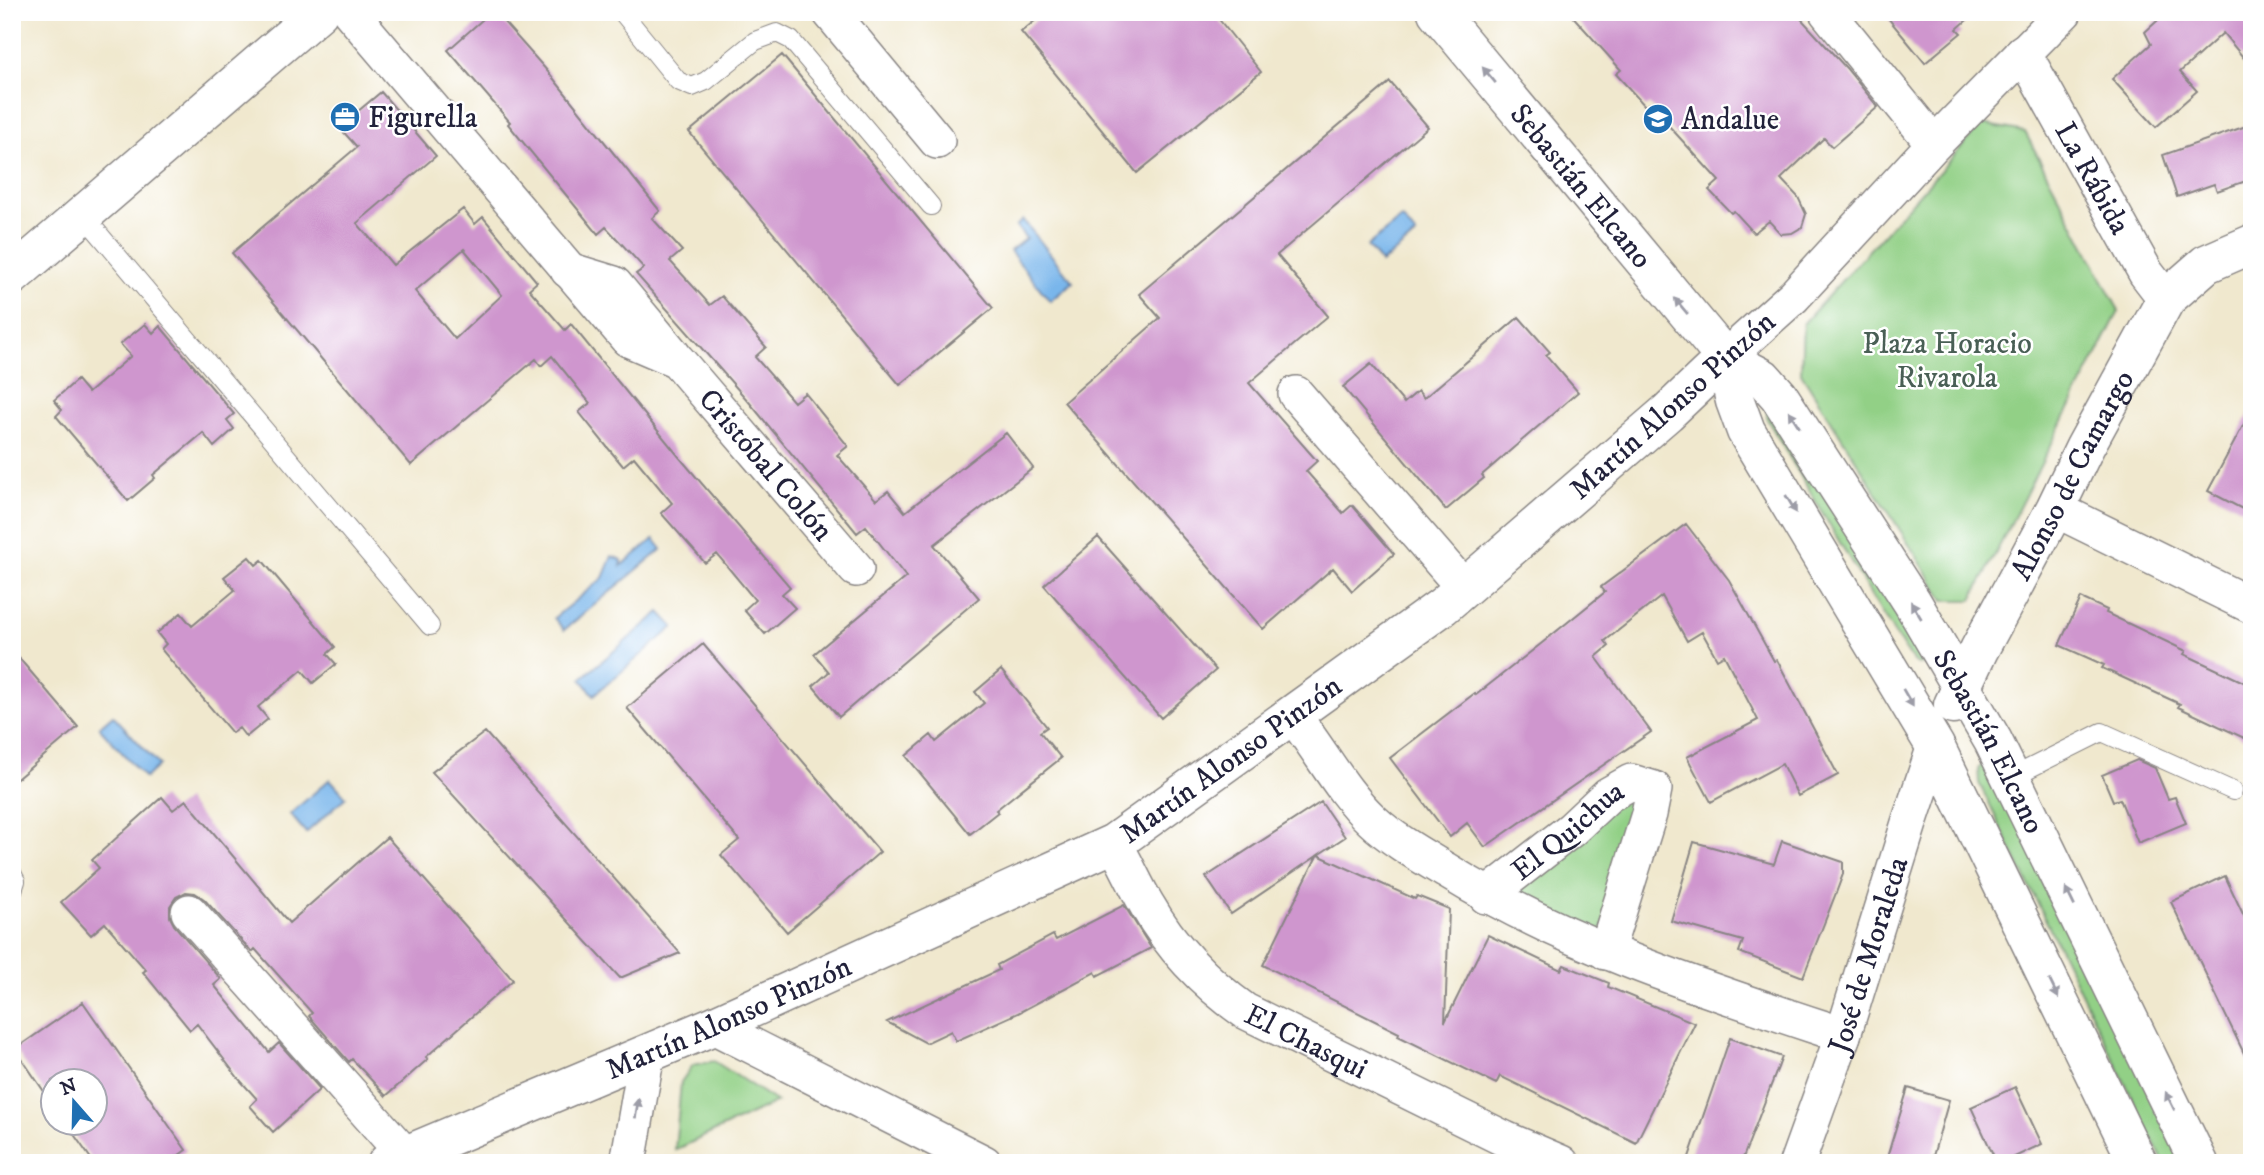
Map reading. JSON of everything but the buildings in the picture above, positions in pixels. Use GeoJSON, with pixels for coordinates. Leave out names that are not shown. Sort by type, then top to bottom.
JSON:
{"type":"FeatureCollection","features":[{"type":"Feature","properties":{"kind":"street"},"geometry":{"type":"LineString","coordinates":[[12,276],[319,12]]}},
{"type":"Feature","properties":{"kind":"street","name":"Cristóbal Colón"},"geometry":{"type":"LineString","coordinates":[[350,12],[628,339],[677,360],[856,569]]}},
{"type":"Feature","properties":{"kind":"street"},"geometry":{"type":"LineString","coordinates":[[830,12],[937,141]]}},
{"type":"Feature","properties":{"kind":"street","name":"Sebastián Elcano"},"geometry":{"type":"LineString","coordinates":[[1437,12],[1725,358],[1763,377],[1779,396],[1912,602],[2012,777],[2199,1163]]}},
{"type":"Feature","properties":{"kind":"street"},"geometry":{"type":"LineString","coordinates":[[1827,12],[1934,144]]}},
{"type":"Feature","properties":{"kind":"street","name":"Martín Alonso Pinzón"},"geometry":{"type":"LineString","coordinates":[[396,1159],[713,1026],[1114,843],[1443,606],[1675,406],[1794,296],[2023,52],[2054,15]]}},
{"type":"Feature","properties":{"kind":"street","name":"La Rábida"},"geometry":{"type":"LineString","coordinates":[[2023,52],[2146,273],[2166,299]]}},
{"type":"Feature","properties":{"kind":"street","name":"Alonso de Camargo"},"geometry":{"type":"LineString","coordinates":[[1936,746],[1961,685],[2166,299],[2206,264],[2252,244]]}},
{"type":"Feature","properties":{"kind":"street","name":"Sebastián Elcano"},"geometry":{"type":"LineString","coordinates":[[1725,358],[1735,401],[1746,431],[1936,746],[2138,1163]]}},
{"type":"Feature","properties":{"kind":"street"},"geometry":{"type":"LineString","coordinates":[[1296,394],[1464,588]]}},
{"type":"Feature","properties":{"kind":"street"},"geometry":{"type":"LineString","coordinates":[[2055,509],[2252,606]]}},
{"type":"Feature","properties":{"kind":"street","name":"El Quichua"},"geometry":{"type":"LineString","coordinates":[[1292,715],[1315,743],[1338,782],[1373,821],[1486,896],[1606,952],[1843,1035]]}},
{"type":"Feature","properties":{"kind":"street","name":"José de Moraleda"},"geometry":{"type":"LineString","coordinates":[[1797,1163],[1843,1035],[1936,746]]}},
{"type":"Feature","properties":{"kind":"street","name":"El Quichua"},"geometry":{"type":"LineString","coordinates":[[1486,896],[1572,829],[1608,795],[1631,782],[1654,789],[1649,814],[1606,952]]}},
{"type":"Feature","properties":{"kind":"street","name":"El Chasqui"},"geometry":{"type":"LineString","coordinates":[[1114,843],[1162,930],[1181,956],[1222,995],[1245,1011],[1282,1030],[1505,1139],[1561,1163]]}},
{"type":"Feature","properties":{"kind":"street"},"geometry":{"type":"LineString","coordinates":[[189,912],[396,1159]]}},
{"type":"Feature","properties":{"kind":"street"},"geometry":{"type":"LineString","coordinates":[[713,1026],[984,1163]]}},
{"type":"Feature","properties":{"kind":"street"},"geometry":{"type":"LineString","coordinates":[[628,1163],[647,1053]]}},
{"type":"Feature","properties":{"kind":"lane"},"geometry":{"type":"LineString","coordinates":[[622,12],[678,81],[692,87],[706,81],[755,41],[777,33],[791,40],[931,206]]}},
{"type":"Feature","properties":{"kind":"lane"},"geometry":{"type":"LineString","coordinates":[[83,215],[430,626]]}},
{"type":"Feature","properties":{"kind":"lane"},"geometry":{"type":"LineString","coordinates":[[2012,777],[2102,732],[2233,791]]}},
{"type":"Feature","properties":{"kind":"lane"},"geometry":{"type":"LineString","coordinates":[[12,873],[16,881],[12,893]]}},
{"type":"Feature","properties":{"kind":"green space","name":"Plaza Horacio Rivarola"},"geometry":{"type":"Polygon","coordinates":[[[1982,124],[2025,132],[2119,311],[1972,600],[1944,600],[1801,373],[1803,324],[1982,124]]]}},
{"type":"Feature","properties":{"kind":"green space"},"geometry":{"type":"Polygon","coordinates":[[[1767,409],[1776,411],[1927,663],[1918,664],[1913,661],[1882,614],[1767,419],[1767,409]]]}},
{"type":"Feature","properties":{"kind":"green space"},"geometry":{"type":"Polygon","coordinates":[[[1988,761],[2190,1163],[2164,1163],[1979,783],[1978,768],[1988,761]]]}},
{"type":"Feature","properties":{"kind":"green space"},"geometry":{"type":"Polygon","coordinates":[[[1644,794],[1599,939],[1507,895],[1614,803],[1644,794]]]}},
{"type":"Feature","properties":{"kind":"green space"},"geometry":{"type":"Polygon","coordinates":[[[714,1061],[777,1102],[675,1150],[681,1082],[693,1065],[714,1061]]]}},
{"type":"Feature","properties":{"kind":"water"},"geometry":{"type":"Polygon","coordinates":[[[1402,218],[1416,235],[1381,263],[1367,246],[1402,218]]]}},
{"type":"Feature","properties":{"kind":"water"},"geometry":{"type":"Polygon","coordinates":[[[1023,220],[1073,282],[1050,301],[1010,251],[1026,238],[1016,226],[1023,220]]]}},
{"type":"Feature","properties":{"kind":"water"},"geometry":{"type":"Polygon","coordinates":[[[654,539],[662,549],[564,630],[554,618],[603,578],[612,556],[622,560],[621,566],[654,539]]]}},
{"type":"Feature","properties":{"kind":"water"},"geometry":{"type":"Polygon","coordinates":[[[660,612],[674,627],[594,695],[581,679],[660,612]]]}},
{"type":"Feature","properties":{"kind":"water"},"geometry":{"type":"Polygon","coordinates":[[[113,715],[159,765],[145,778],[99,727],[113,715]]]}},
{"type":"Feature","properties":{"kind":"water"},"geometry":{"type":"Polygon","coordinates":[[[330,779],[346,797],[306,833],[290,814],[330,779]]]}},
{"type":"Feature","properties":{"kind":"place","name":"Figurella"},"geometry":{"type":"Point","coordinates":[345,117]}},
{"type":"Feature","properties":{"kind":"place","name":"Andalue"},"geometry":{"type":"Point","coordinates":[1658,119]}}]}
